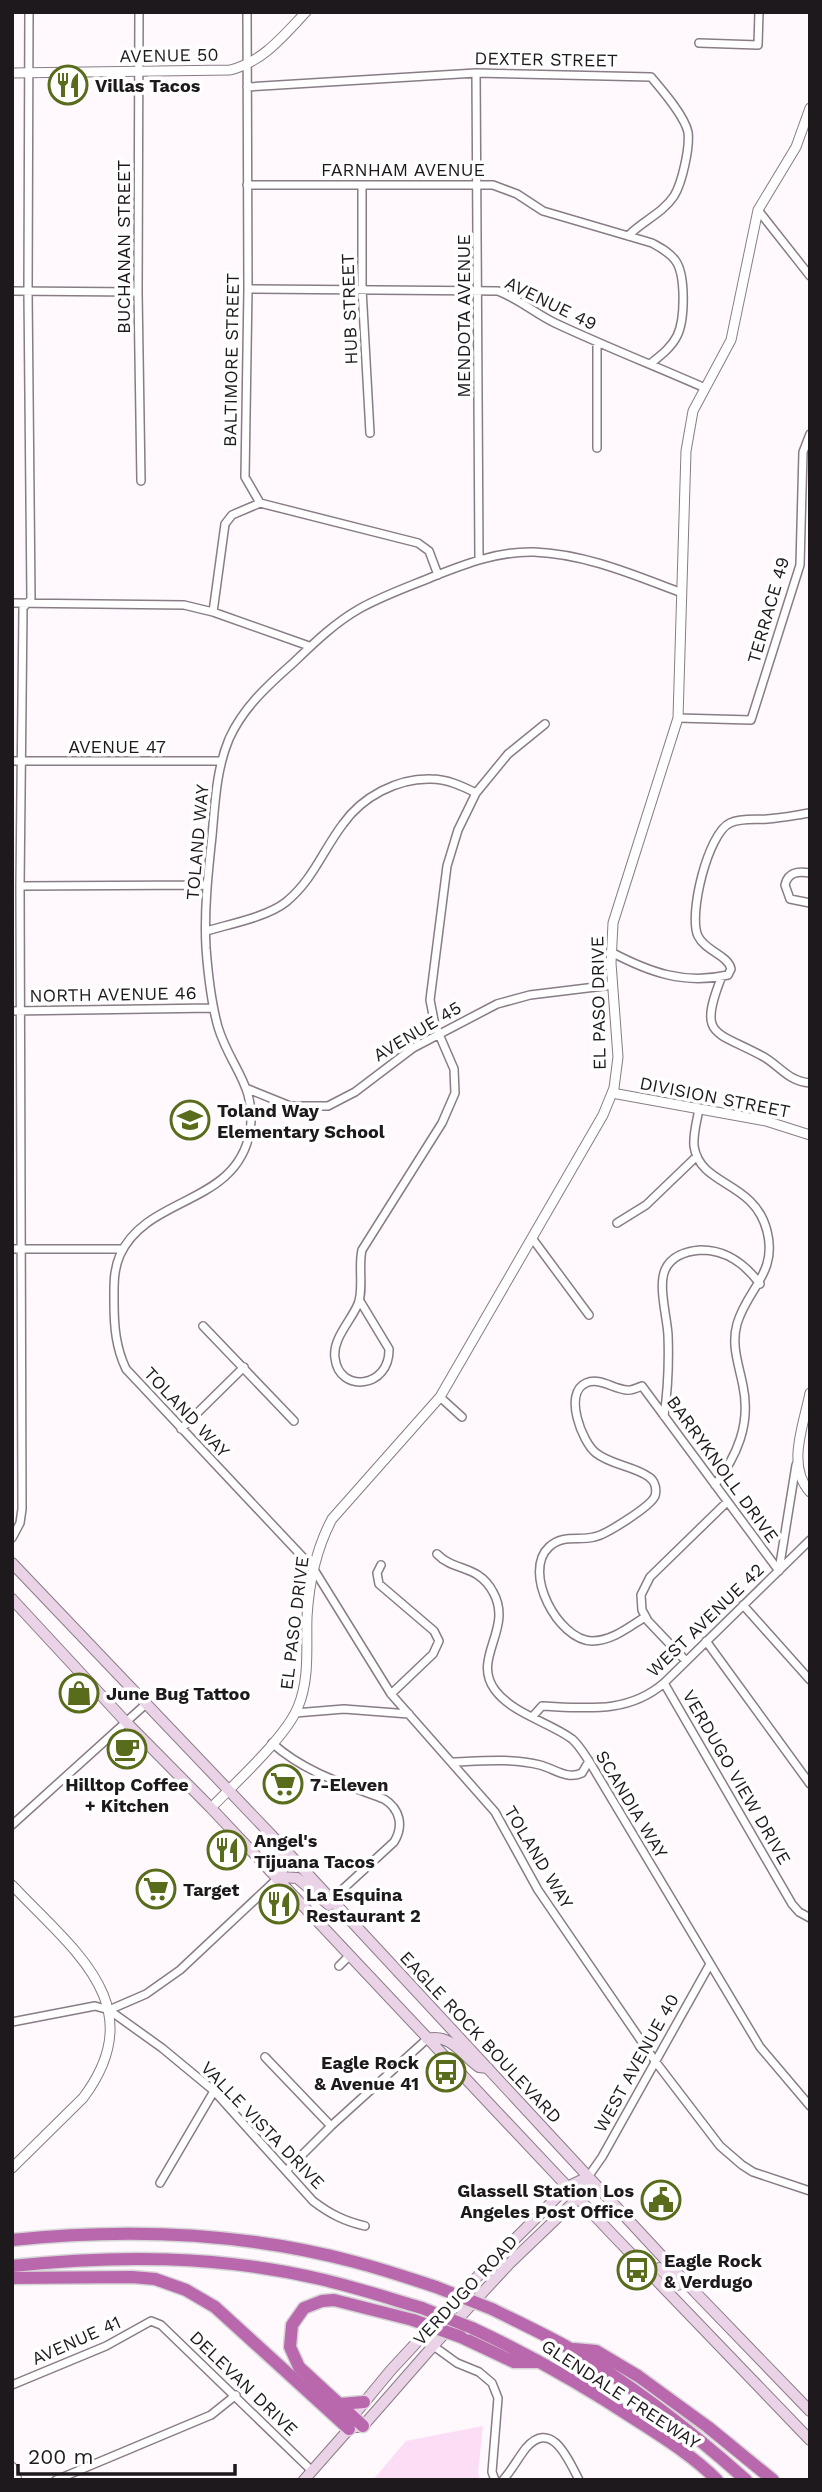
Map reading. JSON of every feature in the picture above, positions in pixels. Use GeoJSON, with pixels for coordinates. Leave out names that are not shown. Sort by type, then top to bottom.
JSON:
{"type":"FeatureCollection","features":[{"type":"Feature","properties":{"kind":"highway","name":"GLENDALE FREEWAY"},"geometry":{"type":"LineString","coordinates":[[12,2240],[71,2234],[145,2232],[200,2235],[290,2248],[342,2259],[436,2287],[492,2309],[569,2348],[697,2437],[746,2480]]}},
{"type":"Feature","properties":{"kind":"highway","name":"GLENDALE FREEWAY"},"geometry":{"type":"LineString","coordinates":[[12,2266],[132,2258],[234,2264],[317,2278],[422,2308],[472,2328],[580,2383],[675,2445],[717,2480]]}},
{"type":"Feature","properties":{"kind":"highway"},"geometry":{"type":"LineString","coordinates":[[12,2278],[132,2277],[155,2279],[186,2290],[215,2307],[349,2429]]}},
{"type":"Feature","properties":{"kind":"highway"},"geometry":{"type":"LineString","coordinates":[[363,2426],[299,2367],[294,2359],[290,2336],[292,2325],[304,2308],[322,2301],[334,2300],[413,2320],[461,2337],[514,2362],[541,2361]]}},
{"type":"Feature","properties":{"kind":"highway"},"geometry":{"type":"LineString","coordinates":[[569,2348],[596,2351],[638,2376],[708,2427],[773,2480]]}},
{"type":"Feature","properties":{"kind":"highway"},"geometry":{"type":"LineString","coordinates":[[340,2404],[364,2402]]}},
{"type":"Feature","properties":{"kind":"main road","name":"EAGLE ROCK BOULEVARD"},"geometry":{"type":"LineString","coordinates":[[12,1563],[278,1842],[686,2283],[810,2411]]}},
{"type":"Feature","properties":{"kind":"main road"},"geometry":{"type":"LineString","coordinates":[[12,1599],[810,2441]]}},
{"type":"Feature","properties":{"kind":"main road"},"geometry":{"type":"LineString","coordinates":[[277,1880],[282,1873],[284,1862],[278,1842]]}},
{"type":"Feature","properties":{"kind":"main road"},"geometry":{"type":"LineString","coordinates":[[277,1880],[297,1878],[352,1922]]}},
{"type":"Feature","properties":{"kind":"main road"},"geometry":{"type":"LineString","coordinates":[[427,2039],[443,2038],[459,2048],[479,2067],[488,2068]]}},
{"type":"Feature","properties":{"kind":"main road","name":"VERDUGO ROAD"},"geometry":{"type":"LineString","coordinates":[[304,2480],[349,2429],[352,2416],[479,2275],[567,2187],[588,2177]]}},
{"type":"Feature","properties":{"kind":"main road","name":"VERDUGO ROAD"},"geometry":{"type":"LineString","coordinates":[[363,2426],[509,2264],[578,2198],[588,2177]]}},
{"type":"Feature","properties":{"kind":"main road"},"geometry":{"type":"LineString","coordinates":[[648,2273],[659,2268],[677,2285],[686,2283]]}},
{"type":"Feature","properties":{"kind":"main road"},"geometry":{"type":"LineString","coordinates":[[349,2429],[363,2426]]}},
{"type":"Feature","properties":{"kind":"street"},"geometry":{"type":"LineString","coordinates":[[12,1538],[20,1523],[22,1509],[17,1249],[23,608],[31,599],[29,12]]}},
{"type":"Feature","properties":{"kind":"street","name":"BUCHANAN STREET"},"geometry":{"type":"LineString","coordinates":[[139,12],[138,292],[141,481]]}},
{"type":"Feature","properties":{"kind":"street","name":"BALTIMORE STREET"},"geometry":{"type":"LineString","coordinates":[[247,12],[248,289],[245,477],[260,503]]}},
{"type":"Feature","properties":{"kind":"street","name":"AVENUE 50"},"geometry":{"type":"LineString","coordinates":[[12,73],[230,70],[247,65],[265,53],[306,12]]}},
{"type":"Feature","properties":{"kind":"street"},"geometry":{"type":"LineString","coordinates":[[699,43],[758,45],[759,12]]}},
{"type":"Feature","properties":{"kind":"street","name":"DEXTER STREET"},"geometry":{"type":"LineString","coordinates":[[247,87],[476,73],[650,77],[670,98],[688,131],[685,164],[674,195],[656,216],[628,236]]}},
{"type":"Feature","properties":{"kind":"street","name":"MENDOTA AVENUE"},"geometry":{"type":"LineString","coordinates":[[476,73],[479,559]]}},
{"type":"Feature","properties":{"kind":"street","name":"EL PASO DRIVE"},"geometry":{"type":"LineString","coordinates":[[211,1808],[272,1743],[295,1713],[306,1678],[308,1608],[313,1568],[326,1531],[339,1508],[440,1397],[603,1115],[612,1093],[618,1057],[612,985],[612,923],[678,718],[686,441],[693,411],[731,340],[758,210],[796,147],[810,108]]}},
{"type":"Feature","properties":{"kind":"street","name":"FARNHAM AVENUE"},"geometry":{"type":"LineString","coordinates":[[247,185],[478,185],[506,188],[543,211],[652,243],[677,262],[682,277],[680,328],[669,348],[649,364]]}},
{"type":"Feature","properties":{"kind":"street","name":"HUB STREET"},"geometry":{"type":"LineString","coordinates":[[362,185],[362,289],[370,433]]}},
{"type":"Feature","properties":{"kind":"street"},"geometry":{"type":"LineString","coordinates":[[758,210],[810,276]]}},
{"type":"Feature","properties":{"kind":"street","name":"AVENUE 49"},"geometry":{"type":"LineString","coordinates":[[248,289],[498,291],[597,343],[705,388]]}},
{"type":"Feature","properties":{"kind":"street"},"geometry":{"type":"LineString","coordinates":[[12,292],[138,292]]}},
{"type":"Feature","properties":{"kind":"street"},"geometry":{"type":"LineString","coordinates":[[597,343],[597,448]]}},
{"type":"Feature","properties":{"kind":"street","name":"TERRACE 49"},"geometry":{"type":"LineString","coordinates":[[678,718],[751,720],[800,565],[803,452],[810,434]]}},
{"type":"Feature","properties":{"kind":"street"},"geometry":{"type":"LineString","coordinates":[[213,612],[225,524],[232,515],[260,503],[418,543],[429,551],[438,575]]}},
{"type":"Feature","properties":{"kind":"street","name":"TOLAND WAY"},"geometry":{"type":"LineString","coordinates":[[682,593],[573,556],[522,552],[479,559],[357,610],[309,646],[255,699],[230,738],[221,761],[207,885],[206,931],[214,1008],[225,1047],[248,1089],[250,1128],[237,1162],[218,1183],[151,1220],[131,1238],[117,1264],[114,1283],[115,1335],[126,1370],[313,1568],[391,1694],[495,1812],[538,1890],[655,2061],[730,2155],[742,2165],[766,2177],[810,2191]]}},
{"type":"Feature","properties":{"kind":"street"},"geometry":{"type":"LineString","coordinates":[[12,603],[184,605],[213,612],[309,646]]}},
{"type":"Feature","properties":{"kind":"street"},"geometry":{"type":"LineString","coordinates":[[360,1301],[388,1349],[389,1358],[383,1373],[374,1379],[360,1382],[341,1373],[334,1355],[337,1343],[360,1301],[360,1258],[366,1242],[442,1123],[453,1101],[456,1084],[454,1069],[432,1015],[430,1000],[447,866],[458,831],[476,793],[508,754],[545,724]]}},
{"type":"Feature","properties":{"kind":"street","name":"AVENUE 47"},"geometry":{"type":"LineString","coordinates":[[12,761],[221,761]]}},
{"type":"Feature","properties":{"kind":"street"},"geometry":{"type":"LineString","coordinates":[[206,931],[240,922],[285,903],[311,878],[343,823],[372,796],[403,783],[432,779],[460,785],[476,793]]}},
{"type":"Feature","properties":{"kind":"street"},"geometry":{"type":"LineString","coordinates":[[611,952],[661,975],[691,979],[722,976],[730,972],[731,967],[702,943],[696,931],[696,898],[717,836],[726,826],[738,821],[810,813]]}},
{"type":"Feature","properties":{"kind":"street"},"geometry":{"type":"LineString","coordinates":[[810,873],[795,872],[785,885],[790,899],[810,903]]}},
{"type":"Feature","properties":{"kind":"street"},"geometry":{"type":"LineString","coordinates":[[20,886],[207,885]]}},
{"type":"Feature","properties":{"kind":"street"},"geometry":{"type":"LineString","coordinates":[[722,976],[710,1012],[713,1027],[717,1032],[722,1038],[769,1060],[789,1078],[810,1083]]}},
{"type":"Feature","properties":{"kind":"street","name":"AVENUE 45"},"geometry":{"type":"LineString","coordinates":[[248,1089],[290,1106],[328,1106],[345,1099],[396,1059],[497,1004],[530,995],[612,985]]}},
{"type":"Feature","properties":{"kind":"street","name":"NORTH AVENUE 46"},"geometry":{"type":"LineString","coordinates":[[12,1011],[214,1008]]}},
{"type":"Feature","properties":{"kind":"street","name":"DIVISION STREET"},"geometry":{"type":"LineString","coordinates":[[612,1093],[766,1121],[810,1135]]}},
{"type":"Feature","properties":{"kind":"street"},"geometry":{"type":"LineString","coordinates":[[699,1109],[694,1137],[697,1156],[708,1172],[743,1193],[763,1219],[769,1252],[768,1264],[760,1284],[740,1314],[735,1337],[736,1360],[746,1404],[743,1431],[733,1458],[715,1485]]}},
{"type":"Feature","properties":{"kind":"street"},"geometry":{"type":"LineString","coordinates":[[617,1223],[646,1205],[697,1156]]}},
{"type":"Feature","properties":{"kind":"street"},"geometry":{"type":"LineString","coordinates":[[532,1238],[589,1315]]}},
{"type":"Feature","properties":{"kind":"street"},"geometry":{"type":"LineString","coordinates":[[17,1249],[124,1249]]}},
{"type":"Feature","properties":{"kind":"street"},"geometry":{"type":"LineString","coordinates":[[664,1416],[669,1356],[663,1277],[668,1264],[688,1252],[720,1252],[741,1263],[760,1284]]}},
{"type":"Feature","properties":{"kind":"street"},"geometry":{"type":"LineString","coordinates":[[203,1326],[294,1421]]}},
{"type":"Feature","properties":{"kind":"street"},"geometry":{"type":"LineString","coordinates":[[181,1429],[244,1367]]}},
{"type":"Feature","properties":{"kind":"street","name":"BARRYKNOLL DRIVE"},"geometry":{"type":"LineString","coordinates":[[645,1617],[604,1640],[579,1638],[558,1621],[538,1573],[544,1552],[556,1541],[571,1537],[598,1536],[654,1499],[655,1484],[648,1476],[591,1449],[573,1402],[578,1390],[587,1383],[601,1383],[628,1391],[642,1386],[779,1571]]}},
{"type":"Feature","properties":{"kind":"street"},"geometry":{"type":"LineString","coordinates":[[779,1571],[810,1393]]}},
{"type":"Feature","properties":{"kind":"street"},"geometry":{"type":"LineString","coordinates":[[440,1397],[462,1417]]}},
{"type":"Feature","properties":{"kind":"street"},"geometry":{"type":"LineString","coordinates":[[798,1456],[798,1471],[810,1492]]}},
{"type":"Feature","properties":{"kind":"street"},"geometry":{"type":"LineString","coordinates":[[686,1661],[645,1617],[640,1603],[646,1583],[727,1502]]}},
{"type":"Feature","properties":{"kind":"street","name":"WEST AVENUE 42"},"geometry":{"type":"LineString","coordinates":[[533,1716],[541,1706],[598,1708],[621,1706],[645,1697],[664,1683],[810,1540]]}},
{"type":"Feature","properties":{"kind":"street","name":"SCANDIA WAY"},"geometry":{"type":"LineString","coordinates":[[437,1554],[445,1562],[471,1570],[484,1579],[493,1591],[500,1618],[487,1660],[488,1677],[496,1692],[574,1741],[589,1761],[760,2047],[810,2106]]}},
{"type":"Feature","properties":{"kind":"street"},"geometry":{"type":"LineString","coordinates":[[381,1565],[377,1573],[379,1584],[435,1631],[439,1641],[433,1654],[391,1694]]}},
{"type":"Feature","properties":{"kind":"street"},"geometry":{"type":"LineString","coordinates":[[743,1605],[810,1680]]}},
{"type":"Feature","properties":{"kind":"street"},"geometry":{"type":"LineString","coordinates":[[706,1641],[810,1784]]}},
{"type":"Feature","properties":{"kind":"street","name":"VERDUGO VIEW DRIVE"},"geometry":{"type":"LineString","coordinates":[[664,1683],[792,1904],[810,1918]]}},
{"type":"Feature","properties":{"kind":"street"},"geometry":{"type":"LineString","coordinates":[[12,1825],[147,1703]]}},
{"type":"Feature","properties":{"kind":"street"},"geometry":{"type":"LineString","coordinates":[[295,1713],[344,1709],[409,1714]]}},
{"type":"Feature","properties":{"kind":"street"},"geometry":{"type":"LineString","coordinates":[[272,1743],[308,1770],[384,1799],[395,1808],[398,1815],[400,1829],[394,1842],[331,1900]]}},
{"type":"Feature","properties":{"kind":"street"},"geometry":{"type":"LineString","coordinates":[[453,1762],[525,1762],[571,1776],[582,1773],[589,1761]]}},
{"type":"Feature","properties":{"kind":"street"},"geometry":{"type":"LineString","coordinates":[[12,2022],[95,2006],[110,2010],[146,1994],[172,1976],[277,1880]]}},
{"type":"Feature","properties":{"kind":"street"},"geometry":{"type":"LineString","coordinates":[[12,1885],[93,1972],[110,2010],[110,2042],[106,2058],[92,2087],[12,2168]]}},
{"type":"Feature","properties":{"kind":"street"},"geometry":{"type":"LineString","coordinates":[[340,1966],[349,1956]]}},
{"type":"Feature","properties":{"kind":"street","name":"WEST AVENUE 40"},"geometry":{"type":"LineString","coordinates":[[588,2177],[602,2157],[710,1964]]}},
{"type":"Feature","properties":{"kind":"street","name":"VALLE VISTA DRIVE"},"geometry":{"type":"LineString","coordinates":[[110,2010],[214,2091],[313,2201],[346,2222],[365,2226]]}},
{"type":"Feature","properties":{"kind":"street"},"geometry":{"type":"LineString","coordinates":[[287,2170],[427,2039]]}},
{"type":"Feature","properties":{"kind":"street"},"geometry":{"type":"LineString","coordinates":[[265,2057],[331,2126]]}},
{"type":"Feature","properties":{"kind":"street"},"geometry":{"type":"LineString","coordinates":[[160,2183],[214,2091]]}},
{"type":"Feature","properties":{"kind":"street","name":"AVENUE 41"},"geometry":{"type":"LineString","coordinates":[[12,2385],[106,2347],[151,2321]]}},
{"type":"Feature","properties":{"kind":"street","name":"DELEVAN DRIVE"},"geometry":{"type":"LineString","coordinates":[[151,2321],[161,2325],[312,2471]]}},
{"type":"Feature","properties":{"kind":"street"},"geometry":{"type":"LineString","coordinates":[[421,2337],[457,2363],[479,2372],[492,2384],[498,2398],[492,2472],[495,2480]]}},
{"type":"Feature","properties":{"kind":"street"},"geometry":{"type":"LineString","coordinates":[[56,2480],[211,2415],[236,2395]]}},
{"type":"Feature","properties":{"kind":"street"},"geometry":{"type":"LineString","coordinates":[[503,2480],[528,2446],[543,2439],[560,2444],[579,2480]]}},
{"type":"Feature","properties":{"kind":"street"},"geometry":{"type":"LineString","coordinates":[[12,2467],[17,2480]]}},
{"type":"Feature","properties":{"kind":"shaded area"},"geometry":{"type":"Polygon","coordinates":[[[483,2426],[478,2473],[480,2480],[373,2480],[406,2441],[483,2426]]]}},
{"type":"Feature","properties":{"kind":"place","name":"Villas Tacos"},"geometry":{"type":"Point","coordinates":[68,85]}},
{"type":"Feature","properties":{"kind":"place","name":"Toland Way Elementary School"},"geometry":{"type":"Point","coordinates":[190,1120]}},
{"type":"Feature","properties":{"kind":"place","name":"June Bug Tattoo"},"geometry":{"type":"Point","coordinates":[79,1693]}},
{"type":"Feature","properties":{"kind":"place","name":"Hilltop Coffee + Kitchen"},"geometry":{"type":"Point","coordinates":[127,1749]}},
{"type":"Feature","properties":{"kind":"place","name":"7-Eleven"},"geometry":{"type":"Point","coordinates":[283,1784]}},
{"type":"Feature","properties":{"kind":"place","name":"Angel's Tijuana Tacos"},"geometry":{"type":"Point","coordinates":[227,1850]}},
{"type":"Feature","properties":{"kind":"place","name":"Target"},"geometry":{"type":"Point","coordinates":[156,1889]}},
{"type":"Feature","properties":{"kind":"place","name":"La Esquina Restaurant 2"},"geometry":{"type":"Point","coordinates":[279,1904]}},
{"type":"Feature","properties":{"kind":"place","name":"Eagle Rock & Avenue 41"},"geometry":{"type":"Point","coordinates":[446,2072]}},
{"type":"Feature","properties":{"kind":"place","name":"Glassell Station Los Angeles Post Office"},"geometry":{"type":"Point","coordinates":[661,2200]}},
{"type":"Feature","properties":{"kind":"place","name":"Eagle Rock & Verdugo"},"geometry":{"type":"Point","coordinates":[637,2270]}}]}
